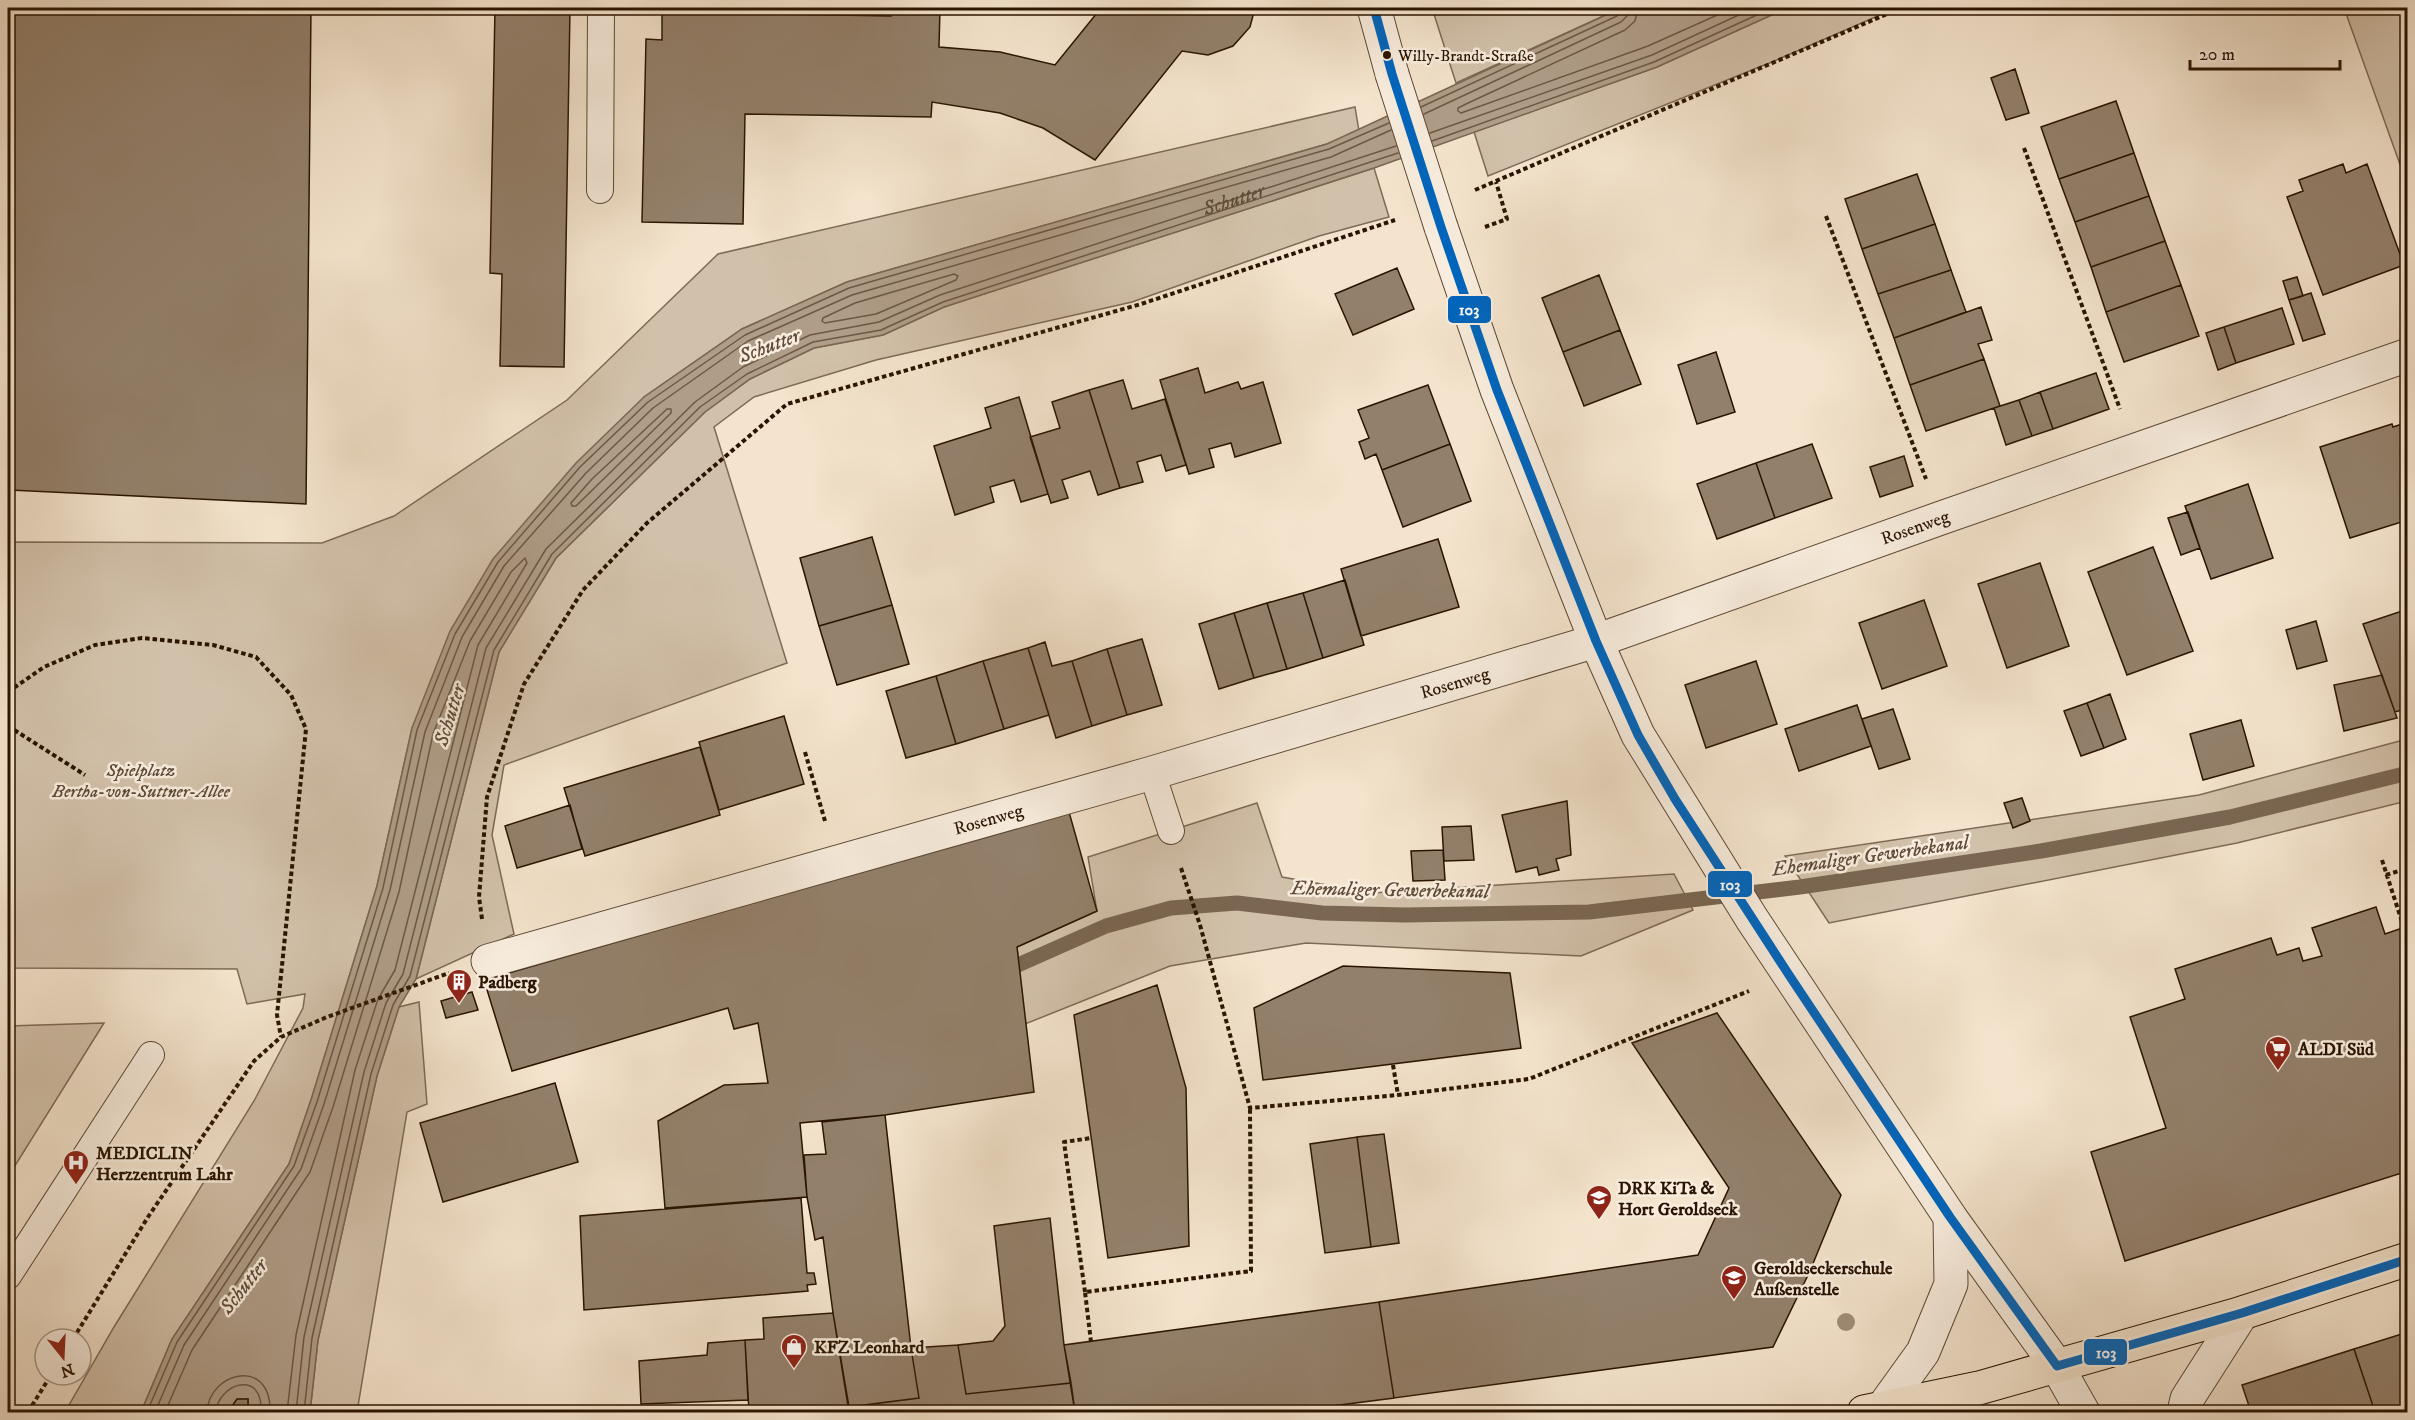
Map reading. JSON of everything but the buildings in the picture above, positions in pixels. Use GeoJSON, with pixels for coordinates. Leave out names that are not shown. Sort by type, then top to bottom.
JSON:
{"type":"FeatureCollection","features":[{"type":"Feature","properties":{"kind":"main road"},"geometry":{"type":"LineString","coordinates":[[1873,1411],[1979,1388],[2242,1312],[2408,1259]]}},
{"type":"Feature","properties":{"kind":"street"},"geometry":{"type":"LineString","coordinates":[[1374,8],[1392,74],[1441,227],[1497,390],[1596,641],[1638,735],[1752,919],[1950,1217],[2056,1366],[2083,1413]]}},
{"type":"Feature","properties":{"kind":"street","name":"Rosenweg"},"geometry":{"type":"LineString","coordinates":[[488,961],[1152,773],[1596,641],[2408,355]]}},
{"type":"Feature","properties":{"kind":"street"},"geometry":{"type":"LineString","coordinates":[[1873,1411],[1923,1352],[1951,1284],[1950,1217]]}},
{"type":"Feature","properties":{"kind":"street"},"geometry":{"type":"LineString","coordinates":[[2184,1413],[2187,1399],[2242,1312]]}},
{"type":"Feature","properties":{"kind":"lane"},"geometry":{"type":"LineString","coordinates":[[600,190],[601,8]]}},
{"type":"Feature","properties":{"kind":"lane"},"geometry":{"type":"LineString","coordinates":[[1152,773],[1171,831]]}},
{"type":"Feature","properties":{"kind":"lane"},"geometry":{"type":"LineString","coordinates":[[8,1276],[151,1055]]}},
{"type":"Feature","properties":{"kind":"path"},"geometry":{"type":"LineString","coordinates":[[1507,219],[1496,182],[1901,8]]}},
{"type":"Feature","properties":{"kind":"path"},"geometry":{"type":"LineString","coordinates":[[2024,148],[2136,450]]}},
{"type":"Feature","properties":{"kind":"path"},"geometry":{"type":"LineString","coordinates":[[1826,216],[1941,518]]}},
{"type":"Feature","properties":{"kind":"path"},"geometry":{"type":"LineString","coordinates":[[488,961],[479,897],[487,797],[524,684],[583,590],[647,523],[787,404],[1141,304],[1392,221]]}},
{"type":"Feature","properties":{"kind":"path"},"geometry":{"type":"LineString","coordinates":[[8,692],[44,667],[95,645],[142,638],[213,645],[256,657],[291,695],[306,729],[277,1015],[281,1037]]}},
{"type":"Feature","properties":{"kind":"path"},"geometry":{"type":"LineString","coordinates":[[8,726],[85,775]]}},
{"type":"Feature","properties":{"kind":"path"},"geometry":{"type":"LineString","coordinates":[[805,752],[837,862]]}},
{"type":"Feature","properties":{"kind":"path"},"geometry":{"type":"LineString","coordinates":[[2382,860],[2404,928]]}},
{"type":"Feature","properties":{"kind":"path"},"geometry":{"type":"LineString","coordinates":[[2386,875],[2408,868]]}},
{"type":"Feature","properties":{"kind":"path"},"geometry":{"type":"LineString","coordinates":[[1086,1292],[1251,1271],[1250,1108],[1200,925],[1186,885]]}},
{"type":"Feature","properties":{"kind":"path"},"geometry":{"type":"LineString","coordinates":[[1250,1108],[1398,1095],[1529,1079],[1789,975]]}},
{"type":"Feature","properties":{"kind":"path"},"geometry":{"type":"LineString","coordinates":[[80,1327],[148,1217],[254,1061],[281,1037],[421,982]]}},
{"type":"Feature","properties":{"kind":"path"},"geometry":{"type":"LineString","coordinates":[[1393,1065],[1398,1095]]}},
{"type":"Feature","properties":{"kind":"path"},"geometry":{"type":"LineString","coordinates":[[1091,1138],[1064,1142],[1091,1342]]}},
{"type":"Feature","properties":{"kind":"path"},"geometry":{"type":"LineString","coordinates":[[28,1413],[44,1387]]}},
{"type":"Feature","properties":{"kind":"green space"},"geometry":{"type":"Polygon","coordinates":[[[1432,8],[1621,8],[1456,83],[1432,8]]]}},
{"type":"Feature","properties":{"kind":"green space"},"geometry":{"type":"Polygon","coordinates":[[[1787,8],[1896,8],[1772,62],[1488,176],[1474,132],[1657,67],[1787,8]]]}},
{"type":"Feature","properties":{"kind":"green space"},"geometry":{"type":"Polygon","coordinates":[[[2344,8],[2407,8],[2407,184],[2344,8]]]}},
{"type":"Feature","properties":{"kind":"green space","name":"Spielplatz Bertha-von-Suttner-Allee"},"geometry":{"type":"Polygon","coordinates":[[[1355,107],[1359,131],[1327,144],[847,282],[742,329],[644,397],[412,728],[377,886],[289,1164],[172,1339],[141,1412],[65,1412],[79,1387],[93,1387],[93,1363],[254,1101],[303,1008],[305,994],[247,1004],[237,969],[8,968],[8,542],[322,543],[394,516],[567,400],[718,254],[1355,107]]]}},
{"type":"Feature","properties":{"kind":"green space"},"geometry":{"type":"Polygon","coordinates":[[[1374,168],[1389,217],[1319,236],[1132,302],[876,360],[754,397],[714,427],[787,663],[504,765],[492,835],[514,934],[416,979],[499,652],[556,558],[705,412],[750,379],[814,348],[883,335],[944,307],[1374,168]]]}},
{"type":"Feature","properties":{"kind":"green space"},"geometry":{"type":"Polygon","coordinates":[[[2407,739],[2407,801],[2237,843],[1829,923],[1785,856],[2199,795],[2407,739]]]}},
{"type":"Feature","properties":{"kind":"green space"},"geometry":{"type":"Polygon","coordinates":[[[1257,803],[1282,877],[1372,893],[1674,874],[1693,910],[1581,956],[1306,943],[1170,966],[1025,1024],[1017,947],[1097,911],[1088,857],[1257,803]]]}},
{"type":"Feature","properties":{"kind":"green space"},"geometry":{"type":"Polygon","coordinates":[[[419,1002],[427,1104],[407,1112],[357,1412],[310,1412],[318,1340],[377,1076],[399,1007],[419,1002]]]}},
{"type":"Feature","properties":{"kind":"green space"},"geometry":{"type":"Polygon","coordinates":[[[104,1023],[8,1177],[8,1026],[104,1023]]]}},
{"type":"Feature","properties":{"kind":"water","name":"Schutter"},"geometry":{"type":"Polygon","coordinates":[[[1621,8],[1787,8],[1657,67],[1374,168],[944,307],[883,335],[814,348],[750,379],[705,412],[556,558],[499,652],[416,979],[399,1007],[377,1076],[318,1340],[310,1412],[248,1412],[248,1399],[237,1399],[228,1412],[141,1412],[172,1339],[289,1164],[377,886],[412,728],[450,631],[493,559],[576,463],[644,397],[742,329],[847,282],[1327,144],[1621,8]]]}},
{"type":"Feature","properties":{"kind":"waterway","name":"Ehemaliger Gewerbekanal"},"geometry":{"type":"LineString","coordinates":[[1018,965],[1106,926],[1171,908],[1237,903],[1322,913],[1405,915],[1589,912],[1800,887],[2041,851],[2230,817],[2408,773]]}},
{"type":"Feature","properties":{"kind":"transit line","name":"103"},"geometry":{"type":"LineString","coordinates":[[1374,8],[1392,74],[1441,227],[1497,390],[1596,641],[1638,735],[1675,799],[1789,975],[1950,1217],[2057,1366],[2242,1313],[2408,1259]]}},
{"type":"Feature","properties":{"kind":"place","name":"Willy-Brandt-Straße"},"geometry":{"type":"Point","coordinates":[1387,55]}},
{"type":"Feature","properties":{"kind":"place","name":"Padberg"},"geometry":{"type":"Point","coordinates":[459,1005]}},
{"type":"Feature","properties":{"kind":"place","name":"ALDI Süd"},"geometry":{"type":"Point","coordinates":[2278,1072]}},
{"type":"Feature","properties":{"kind":"place","name":"MEDICLIN Herzzentrum Lahr"},"geometry":{"type":"Point","coordinates":[76,1186]}},
{"type":"Feature","properties":{"kind":"place","name":"DRK KiTa & Hort Geroldseck"},"geometry":{"type":"Point","coordinates":[1599,1221]}},
{"type":"Feature","properties":{"kind":"place","name":"Geroldseckerschule Außenstelle"},"geometry":{"type":"Point","coordinates":[1734,1301]}},
{"type":"Feature","properties":{"kind":"place","name":"KFZ Leonhard"},"geometry":{"type":"Point","coordinates":[794,1370]}}]}
